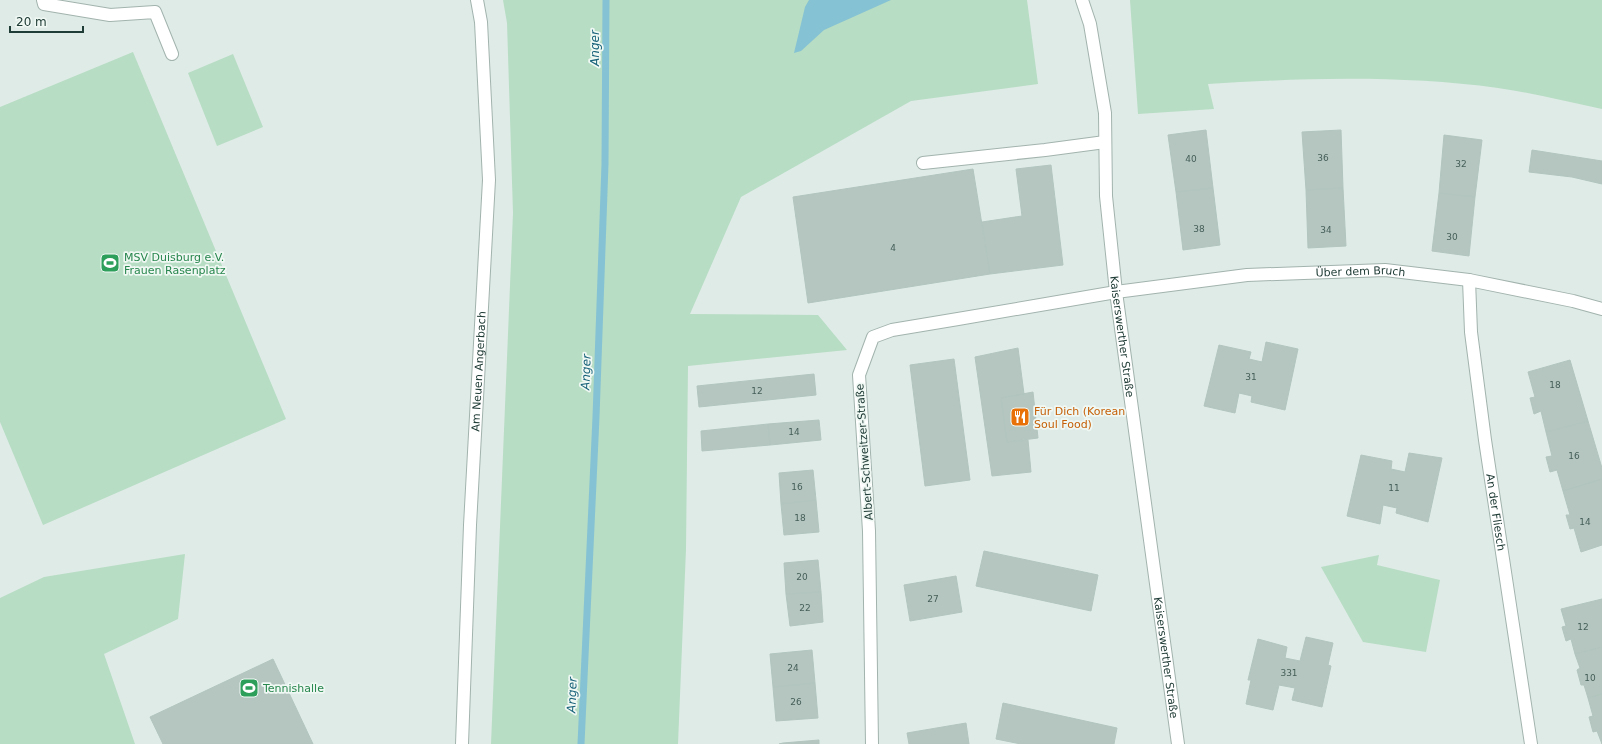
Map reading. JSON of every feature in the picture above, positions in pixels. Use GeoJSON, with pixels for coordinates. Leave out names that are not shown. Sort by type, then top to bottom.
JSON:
{"type":"FeatureCollection","features":[{"type":"Feature","properties":{"kind":"street"},"geometry":{"type":"LineString","coordinates":[[43,0],[44,4],[110,15],[155,12],[172,54]]}},
{"type":"Feature","properties":{"kind":"street","name":"Am Neuen Angerbach"},"geometry":{"type":"LineString","coordinates":[[462,744],[470,525],[489,180],[481,22],[477,0]]}},
{"type":"Feature","properties":{"kind":"street","name":"Kaiserswerther Straße"},"geometry":{"type":"LineString","coordinates":[[1082,0],[1090,24],[1105,113],[1106,196],[1116,292],[1178,744]]}},
{"type":"Feature","properties":{"kind":"street"},"geometry":{"type":"LineString","coordinates":[[923,163],[1105,142]]}},
{"type":"Feature","properties":{"kind":"street","name":"Über dem Bruch"},"geometry":{"type":"LineString","coordinates":[[1116,292],[1247,274],[1385,270],[1469,280],[1573,301],[1602,309]]}},
{"type":"Feature","properties":{"kind":"street","name":"An der Fliesch"},"geometry":{"type":"LineString","coordinates":[[1469,280],[1471,332],[1485,440],[1531,744]]}},
{"type":"Feature","properties":{"kind":"street","name":"Albert-Schweitzer-Straße"},"geometry":{"type":"LineString","coordinates":[[872,744],[869,531],[859,375],[873,337],[892,330],[1116,292]]}},
{"type":"Feature","properties":{"kind":"green space"},"geometry":{"type":"Polygon","coordinates":[[[503,0],[1027,0],[1038,84],[911,101],[741,197],[690,314],[818,315],[847,350],[688,366],[686,549],[678,744],[491,744],[513,213],[507,23],[503,0]]]}},
{"type":"Feature","properties":{"kind":"green space"},"geometry":{"type":"Polygon","coordinates":[[[1130,0],[1602,0],[1602,109],[1511,90],[1462,84],[1389,79],[1317,79],[1208,84],[1214,109],[1138,114],[1130,0]]]}},
{"type":"Feature","properties":{"kind":"green space","name":"MSV Duisburg e.V. Frauen Rasenplatz"},"geometry":{"type":"Polygon","coordinates":[[[133,52],[286,419],[43,525],[0,422],[0,107],[133,52]]]}},
{"type":"Feature","properties":{"kind":"green space"},"geometry":{"type":"Polygon","coordinates":[[[233,54],[263,127],[217,146],[188,73],[233,54]]]}},
{"type":"Feature","properties":{"kind":"green space"},"geometry":{"type":"Polygon","coordinates":[[[185,554],[178,619],[104,654],[135,744],[0,744],[0,598],[44,577],[185,554]]]}},
{"type":"Feature","properties":{"kind":"green space"},"geometry":{"type":"Polygon","coordinates":[[[1379,555],[1377,565],[1440,580],[1426,652],[1363,642],[1321,567],[1379,555]]]}},
{"type":"Feature","properties":{"kind":"water"},"geometry":{"type":"Polygon","coordinates":[[[809,0],[891,0],[824,30],[801,51],[794,53],[805,7],[809,0]]]}},
{"type":"Feature","properties":{"kind":"building"},"geometry":{"type":"Polygon","coordinates":[[[1206,130],[1213,188],[1176,192],[1168,135],[1206,130]]]}},
{"type":"Feature","properties":{"kind":"building"},"geometry":{"type":"Polygon","coordinates":[[[1341,130],[1343,188],[1306,190],[1302,132],[1341,130]]]}},
{"type":"Feature","properties":{"kind":"building"},"geometry":{"type":"Polygon","coordinates":[[[1444,135],[1482,140],[1475,197],[1439,193],[1444,135]]]}},
{"type":"Feature","properties":{"kind":"building"},"geometry":{"type":"Polygon","coordinates":[[[1532,150],[1602,161],[1602,184],[1572,177],[1529,172],[1532,150]]]}},
{"type":"Feature","properties":{"kind":"building"},"geometry":{"type":"Polygon","coordinates":[[[1051,165],[1063,265],[990,274],[982,222],[1022,216],[1016,169],[1051,165]]]}},
{"type":"Feature","properties":{"kind":"building"},"geometry":{"type":"Polygon","coordinates":[[[973,169],[990,274],[808,303],[793,197],[973,169]]]}},
{"type":"Feature","properties":{"kind":"building"},"geometry":{"type":"Polygon","coordinates":[[[1213,188],[1220,245],[1183,250],[1176,192],[1213,188]]]}},
{"type":"Feature","properties":{"kind":"building"},"geometry":{"type":"Polygon","coordinates":[[[1343,188],[1346,246],[1308,248],[1306,190],[1343,188]]]}},
{"type":"Feature","properties":{"kind":"building"},"geometry":{"type":"Polygon","coordinates":[[[1439,193],[1475,197],[1469,256],[1432,251],[1439,193]]]}},
{"type":"Feature","properties":{"kind":"building"},"geometry":{"type":"Polygon","coordinates":[[[1266,342],[1298,349],[1285,410],[1251,402],[1252,396],[1239,393],[1235,413],[1204,406],[1219,345],[1251,352],[1249,359],[1262,362],[1266,342]]]}},
{"type":"Feature","properties":{"kind":"building"},"geometry":{"type":"Polygon","coordinates":[[[1018,348],[1024,394],[1001,398],[1007,442],[1028,440],[1031,472],[992,476],[975,357],[1018,348]]]}},
{"type":"Feature","properties":{"kind":"building"},"geometry":{"type":"Polygon","coordinates":[[[954,359],[970,480],[925,486],[910,365],[954,359]]]}},
{"type":"Feature","properties":{"kind":"building"},"geometry":{"type":"Polygon","coordinates":[[[1570,360],[1588,421],[1546,432],[1541,411],[1534,414],[1530,398],[1535,397],[1528,372],[1570,360]]]}},
{"type":"Feature","properties":{"kind":"building"},"geometry":{"type":"Polygon","coordinates":[[[814,374],[816,395],[699,407],[697,386],[814,374]]]}},
{"type":"Feature","properties":{"kind":"building"},"geometry":{"type":"Polygon","coordinates":[[[1033,392],[1038,438],[1007,442],[1001,398],[1033,392]]]}},
{"type":"Feature","properties":{"kind":"building"},"geometry":{"type":"Polygon","coordinates":[[[819,420],[821,440],[770,445],[768,424],[819,420]]]}},
{"type":"Feature","properties":{"kind":"building"},"geometry":{"type":"Polygon","coordinates":[[[1588,421],[1602,468],[1602,479],[1563,491],[1557,470],[1550,472],[1546,457],[1552,456],[1546,432],[1588,421]]]}},
{"type":"Feature","properties":{"kind":"building"},"geometry":{"type":"Polygon","coordinates":[[[768,424],[770,445],[702,451],[701,431],[768,424]]]}},
{"type":"Feature","properties":{"kind":"building"},"geometry":{"type":"Polygon","coordinates":[[[1409,453],[1442,458],[1428,522],[1396,513],[1397,508],[1383,505],[1380,524],[1347,516],[1361,455],[1392,461],[1391,469],[1405,472],[1409,453]]]}},
{"type":"Feature","properties":{"kind":"building"},"geometry":{"type":"Polygon","coordinates":[[[813,470],[816,500],[781,504],[779,473],[813,470]]]}},
{"type":"Feature","properties":{"kind":"building"},"geometry":{"type":"Polygon","coordinates":[[[1602,479],[1602,545],[1581,552],[1574,528],[1570,529],[1566,515],[1570,515],[1563,491],[1602,479]]]}},
{"type":"Feature","properties":{"kind":"building"},"geometry":{"type":"Polygon","coordinates":[[[816,500],[819,532],[784,535],[781,504],[816,500]]]}},
{"type":"Feature","properties":{"kind":"building"},"geometry":{"type":"Polygon","coordinates":[[[984,551],[1098,575],[1091,611],[976,586],[984,551]]]}},
{"type":"Feature","properties":{"kind":"building"},"geometry":{"type":"Polygon","coordinates":[[[818,560],[821,592],[786,594],[784,563],[818,560]]]}},
{"type":"Feature","properties":{"kind":"building"},"geometry":{"type":"Polygon","coordinates":[[[956,576],[962,612],[910,621],[904,585],[956,576]]]}},
{"type":"Feature","properties":{"kind":"building"},"geometry":{"type":"Polygon","coordinates":[[[821,592],[823,622],[790,626],[786,594],[821,592]]]}},
{"type":"Feature","properties":{"kind":"building"},"geometry":{"type":"Polygon","coordinates":[[[1602,599],[1602,647],[1575,654],[1571,639],[1566,641],[1562,627],[1566,626],[1561,609],[1602,599]]]}},
{"type":"Feature","properties":{"kind":"building"},"geometry":{"type":"Polygon","coordinates":[[[1306,637],[1333,643],[1328,665],[1331,666],[1322,707],[1292,700],[1295,688],[1279,685],[1273,710],[1246,704],[1251,680],[1248,680],[1258,639],[1287,647],[1285,658],[1300,661],[1306,637]]]}},
{"type":"Feature","properties":{"kind":"building"},"geometry":{"type":"Polygon","coordinates":[[[1602,647],[1602,694],[1588,698],[1584,685],[1581,685],[1577,670],[1580,668],[1575,654],[1602,647]]]}},
{"type":"Feature","properties":{"kind":"building"},"geometry":{"type":"Polygon","coordinates":[[[812,650],[815,683],[773,687],[770,654],[812,650]]]}},
{"type":"Feature","properties":{"kind":"building","name":"Tennishalle"},"geometry":{"type":"Polygon","coordinates":[[[273,659],[313,744],[163,744],[150,717],[273,659]]]}},
{"type":"Feature","properties":{"kind":"building"},"geometry":{"type":"Polygon","coordinates":[[[815,683],[818,718],[776,721],[773,687],[815,683]]]}},
{"type":"Feature","properties":{"kind":"building"},"geometry":{"type":"Polygon","coordinates":[[[1602,694],[1602,744],[1597,731],[1593,732],[1589,717],[1593,716],[1588,698],[1602,694]]]}},
{"type":"Feature","properties":{"kind":"building"},"geometry":{"type":"Polygon","coordinates":[[[1003,703],[1117,728],[1114,744],[1021,744],[996,739],[1003,703]]]}},
{"type":"Feature","properties":{"kind":"building"},"geometry":{"type":"Polygon","coordinates":[[[966,723],[969,744],[909,744],[907,733],[966,723]]]}},
{"type":"Feature","properties":{"kind":"building"},"geometry":{"type":"Polygon","coordinates":[[[819,740],[819,744],[779,744],[783,743],[819,740]]]}},
{"type":"Feature","properties":{"kind":"waterway","name":"Anger"},"geometry":{"type":"LineString","coordinates":[[581,744],[596,417],[605,164],[606,0]]}},
{"type":"Feature","properties":{"kind":"place","name":"MSV Duisburg e.V. Frauen Rasenplatz"},"geometry":{"type":"Point","coordinates":[110,263]}},
{"type":"Feature","properties":{"kind":"place","name":"Für Dich (Korean Soul Food)"},"geometry":{"type":"Point","coordinates":[1020,417]}},
{"type":"Feature","properties":{"kind":"place","name":"Tennishalle"},"geometry":{"type":"Point","coordinates":[249,688]}}]}
